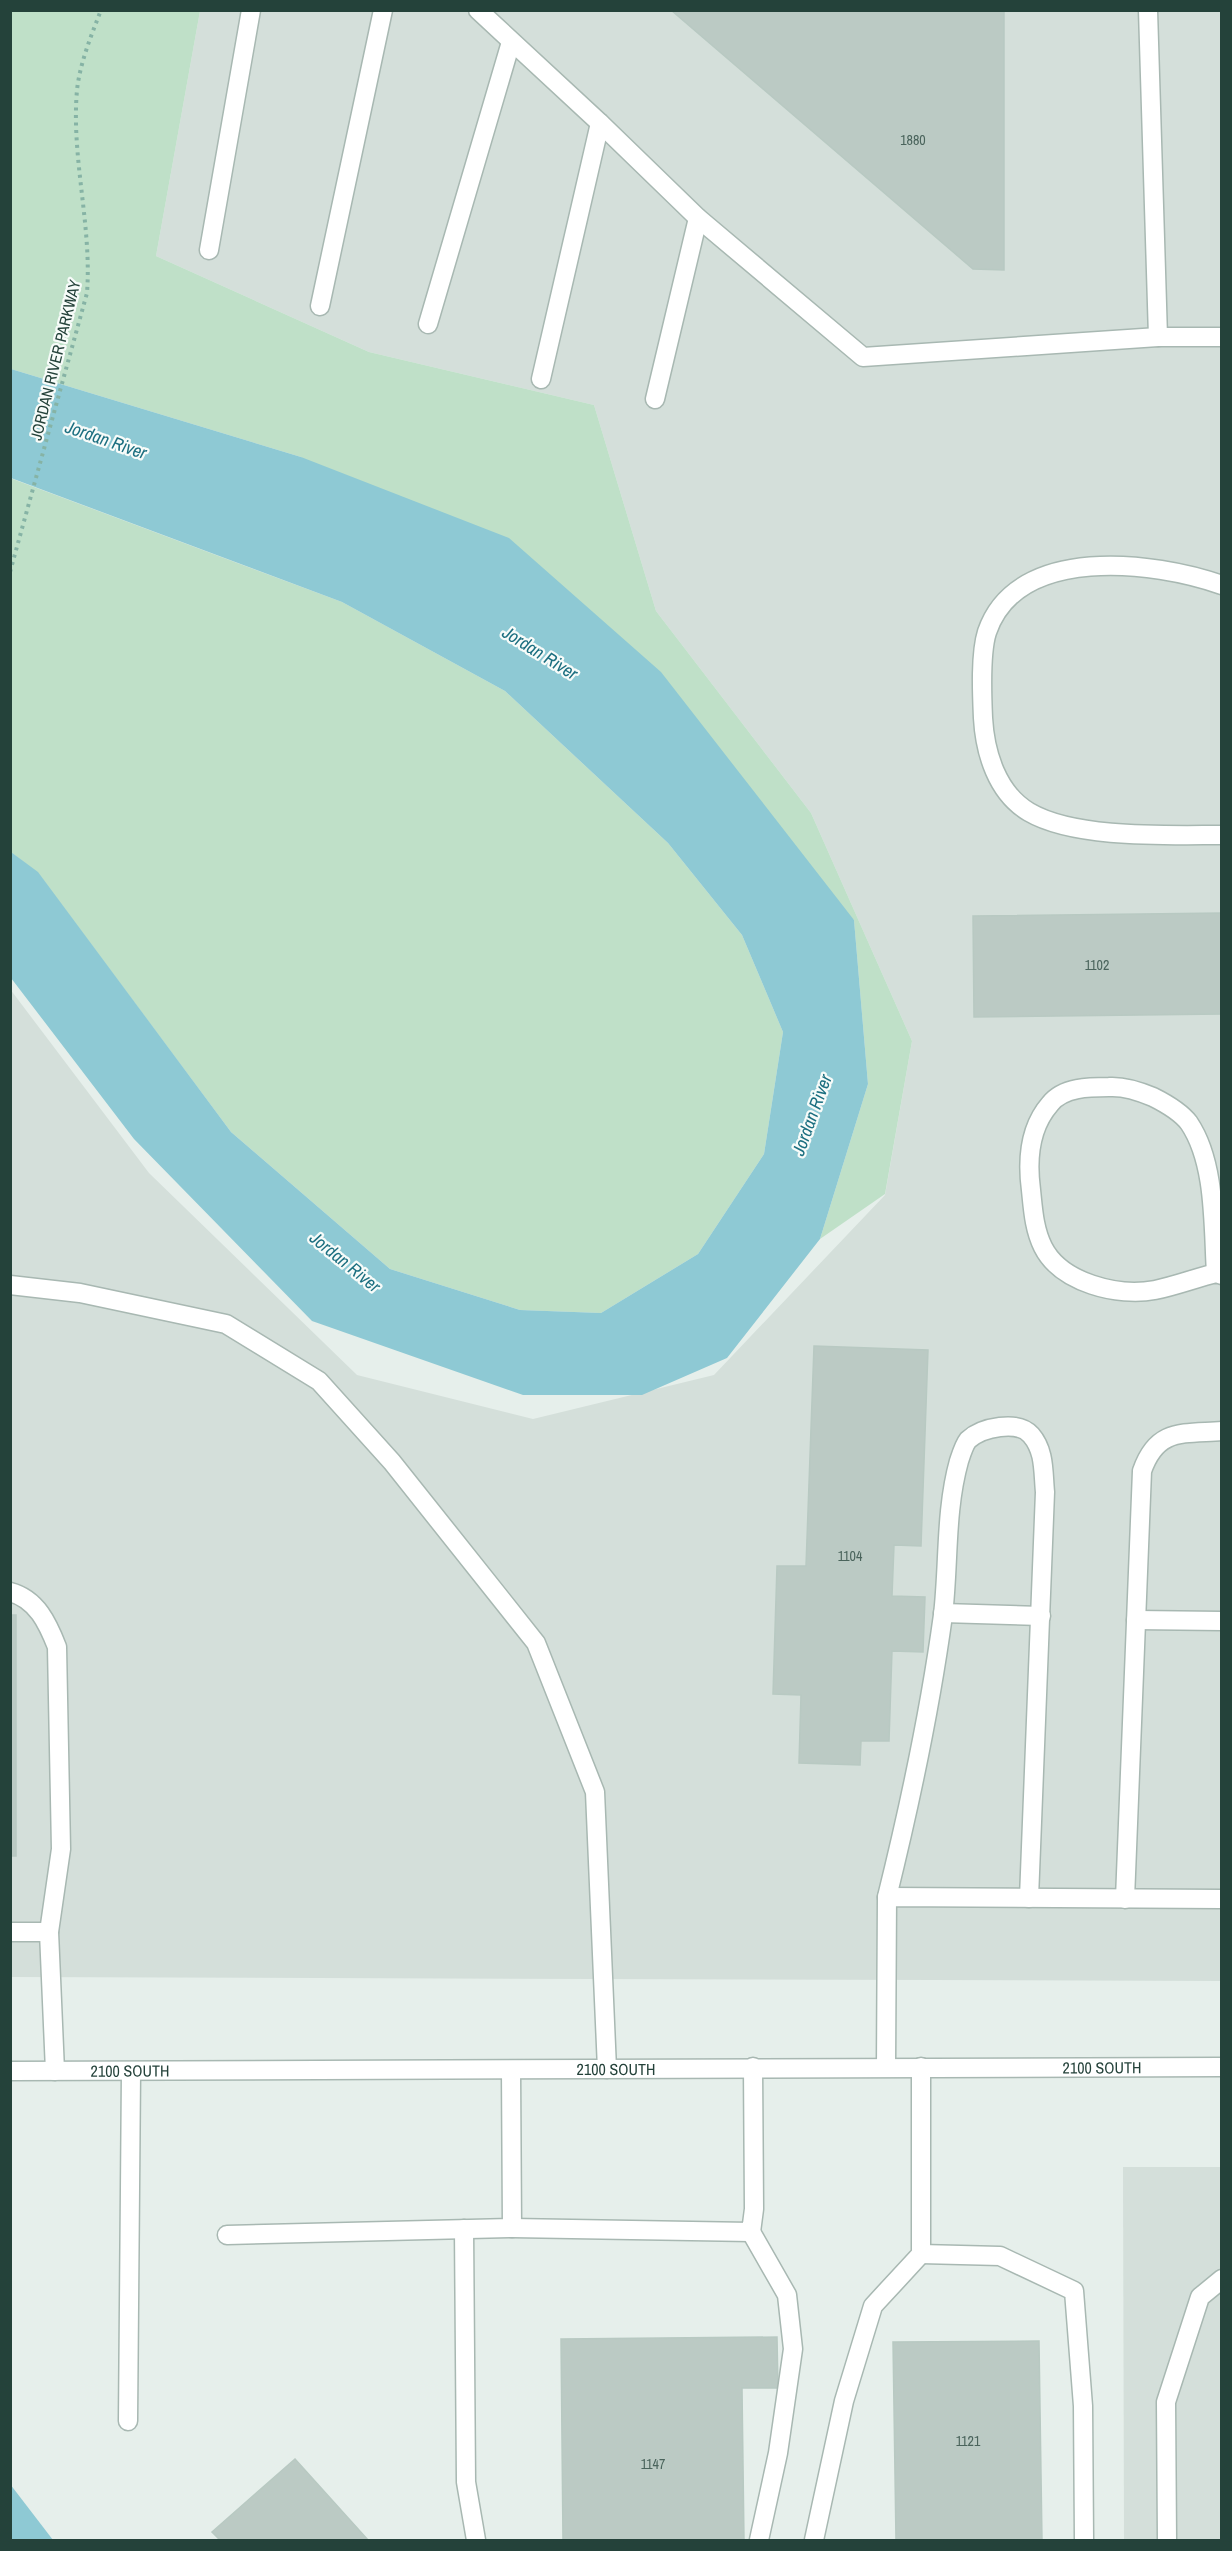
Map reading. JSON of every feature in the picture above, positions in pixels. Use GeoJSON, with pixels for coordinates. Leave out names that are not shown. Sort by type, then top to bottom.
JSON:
{"type":"FeatureCollection","features":[{"type":"Feature","properties":{"kind":"street"},"geometry":{"type":"LineString","coordinates":[[209,250],[251,10]]}},
{"type":"Feature","properties":{"kind":"street"},"geometry":{"type":"LineString","coordinates":[[320,306],[383,10]]}},
{"type":"Feature","properties":{"kind":"street"},"geometry":{"type":"LineString","coordinates":[[478,10],[698,218],[863,357],[1158,337],[1221,337]]}},
{"type":"Feature","properties":{"kind":"street"},"geometry":{"type":"LineString","coordinates":[[1148,10],[1158,337]]}},
{"type":"Feature","properties":{"kind":"street"},"geometry":{"type":"LineString","coordinates":[[428,324],[511,42]]}},
{"type":"Feature","properties":{"kind":"street"},"geometry":{"type":"LineString","coordinates":[[541,379],[600,123]]}},
{"type":"Feature","properties":{"kind":"street"},"geometry":{"type":"LineString","coordinates":[[655,399],[698,218]]}},
{"type":"Feature","properties":{"kind":"street"},"geometry":{"type":"LineString","coordinates":[[1221,585],[1190,573],[1144,565],[1099,565],[1056,571],[1023,588],[998,609],[986,633],[982,687],[984,731],[991,764],[1007,794],[1028,812],[1053,824],[1096,832],[1221,835]]}},
{"type":"Feature","properties":{"kind":"street"},"geometry":{"type":"LineString","coordinates":[[1113,1086],[1139,1090],[1167,1103],[1188,1122],[1204,1151],[1219,1274],[1154,1290],[1119,1292],[1090,1284],[1060,1267],[1044,1248],[1034,1224],[1030,1183],[1030,1150],[1038,1122],[1051,1101],[1070,1090],[1113,1086]]}},
{"type":"Feature","properties":{"kind":"street"},"geometry":{"type":"LineString","coordinates":[[10,1285],[80,1293],[226,1324],[319,1381],[392,1462],[536,1643],[595,1792],[607,2069]]}},
{"type":"Feature","properties":{"kind":"street"},"geometry":{"type":"LineString","coordinates":[[886,2067],[886,1897],[908,1810],[929,1704],[943,1613],[952,1494],[959,1459],[968,1441],[984,1431],[1012,1426],[1030,1433],[1042,1452],[1045,1491],[1029,1898]]}},
{"type":"Feature","properties":{"kind":"street"},"geometry":{"type":"LineString","coordinates":[[1125,1899],[1142,1471],[1148,1455],[1157,1443],[1172,1434],[1221,1431]]}},
{"type":"Feature","properties":{"kind":"street"},"geometry":{"type":"LineString","coordinates":[[10,1592],[20,1594],[46,1618],[57,1647],[61,1849],[49,1932],[55,2071]]}},
{"type":"Feature","properties":{"kind":"street"},"geometry":{"type":"LineString","coordinates":[[943,1613],[1041,1616]]}},
{"type":"Feature","properties":{"kind":"street"},"geometry":{"type":"LineString","coordinates":[[1136,1620],[1221,1621]]}},
{"type":"Feature","properties":{"kind":"street"},"geometry":{"type":"LineString","coordinates":[[886,1897],[1221,1899]]}},
{"type":"Feature","properties":{"kind":"street"},"geometry":{"type":"LineString","coordinates":[[10,1932],[49,1932]]}},
{"type":"Feature","properties":{"kind":"street"},"geometry":{"type":"LineString","coordinates":[[753,2067],[751,2232],[787,2295],[793,2349],[778,2453],[759,2541]]}},
{"type":"Feature","properties":{"kind":"street"},"geometry":{"type":"LineString","coordinates":[[814,2541],[844,2402],[873,2306],[921,2254],[921,2067]]}},
{"type":"Feature","properties":{"kind":"street","name":"2100 SOUTH"},"geometry":{"type":"LineString","coordinates":[[10,2071],[1221,2067]]}},
{"type":"Feature","properties":{"kind":"street"},"geometry":{"type":"LineString","coordinates":[[511,2070],[512,2228]]}},
{"type":"Feature","properties":{"kind":"street"},"geometry":{"type":"LineString","coordinates":[[128,2421],[130,2072]]}},
{"type":"Feature","properties":{"kind":"street"},"geometry":{"type":"LineString","coordinates":[[227,2235],[512,2228],[751,2232]]}},
{"type":"Feature","properties":{"kind":"street"},"geometry":{"type":"LineString","coordinates":[[464,2229],[466,2482],[476,2541]]}},
{"type":"Feature","properties":{"kind":"street"},"geometry":{"type":"LineString","coordinates":[[921,2254],[999,2256],[1074,2291],[1083,2406],[1084,2541]]}},
{"type":"Feature","properties":{"kind":"street"},"geometry":{"type":"LineString","coordinates":[[1167,2541],[1166,2402],[1200,2297],[1221,2279]]}},
{"type":"Feature","properties":{"kind":"path","name":"JORDAN RIVER PARKWAY"},"geometry":{"type":"LineString","coordinates":[[10,572],[87,293],[89,268],[77,147],[77,89],[85,51],[101,10]]}},
{"type":"Feature","properties":{"kind":"shaded area"},"geometry":{"type":"Polygon","coordinates":[[[200,11],[1221,11],[1221,1981],[11,1977],[10,989],[149,1173],[357,1375],[533,1419],[714,1375],[885,1195],[912,1041],[811,813],[656,611],[594,405],[369,352],[156,256],[200,11]]]}},
{"type":"Feature","properties":{"kind":"shaded area"},"geometry":{"type":"Polygon","coordinates":[[[1123,2167],[1221,2167],[1221,2540],[1124,2540],[1123,2167]]]}},
{"type":"Feature","properties":{"kind":"green space"},"geometry":{"type":"Polygon","coordinates":[[[10,11],[200,11],[156,256],[369,352],[594,405],[656,611],[811,813],[912,1041],[885,1194],[820,1239],[868,1084],[854,920],[301,457],[11,369],[10,11]]]}},
{"type":"Feature","properties":{"kind":"green space"},"geometry":{"type":"Polygon","coordinates":[[[10,478],[342,602],[505,691],[668,843],[742,935],[783,1032],[764,1154],[698,1254],[601,1313],[520,1310],[390,1269],[231,1132],[38,873],[11,852],[10,478]]]}},
{"type":"Feature","properties":{"kind":"water","name":"Jordan River"},"geometry":{"type":"Polygon","coordinates":[[[11,369],[301,457],[509,538],[661,672],[854,920],[868,1084],[820,1239],[727,1358],[642,1395],[523,1395],[312,1321],[134,1139],[11,978],[11,852],[38,872],[231,1132],[390,1269],[520,1310],[601,1313],[698,1254],[764,1154],[783,1032],[742,935],[668,843],[505,691],[342,602],[11,478],[11,369]]]}},
{"type":"Feature","properties":{"kind":"water"},"geometry":{"type":"Polygon","coordinates":[[[10,2484],[53,2540],[11,2540],[10,2484]]]}},
{"type":"Feature","properties":{"kind":"building"},"geometry":{"type":"Polygon","coordinates":[[[671,10],[1004,10],[1004,270],[973,269],[671,10]]]}},
{"type":"Feature","properties":{"kind":"building"},"geometry":{"type":"Polygon","coordinates":[[[1222,913],[1222,1014],[974,1017],[973,916],[1222,913]]]}},
{"type":"Feature","properties":{"kind":"building"},"geometry":{"type":"Polygon","coordinates":[[[814,1346],[928,1350],[921,1546],[894,1545],[892,1596],[925,1597],[923,1652],[892,1651],[889,1741],[861,1741],[860,1765],[799,1763],[801,1695],[773,1694],[777,1566],[806,1566],[814,1346]]]}},
{"type":"Feature","properties":{"kind":"building"},"geometry":{"type":"Polygon","coordinates":[[[10,1615],[16,1615],[16,1856],[10,1856],[10,1615]]]}},
{"type":"Feature","properties":{"kind":"building"},"geometry":{"type":"Polygon","coordinates":[[[777,2337],[778,2388],[742,2388],[744,2540],[563,2540],[561,2339],[777,2337]]]}},
{"type":"Feature","properties":{"kind":"building"},"geometry":{"type":"Polygon","coordinates":[[[1039,2341],[1042,2540],[896,2540],[893,2342],[1039,2341]]]}},
{"type":"Feature","properties":{"kind":"building"},"geometry":{"type":"Polygon","coordinates":[[[295,2459],[368,2540],[220,2540],[212,2532],[295,2459]]]}}]}
